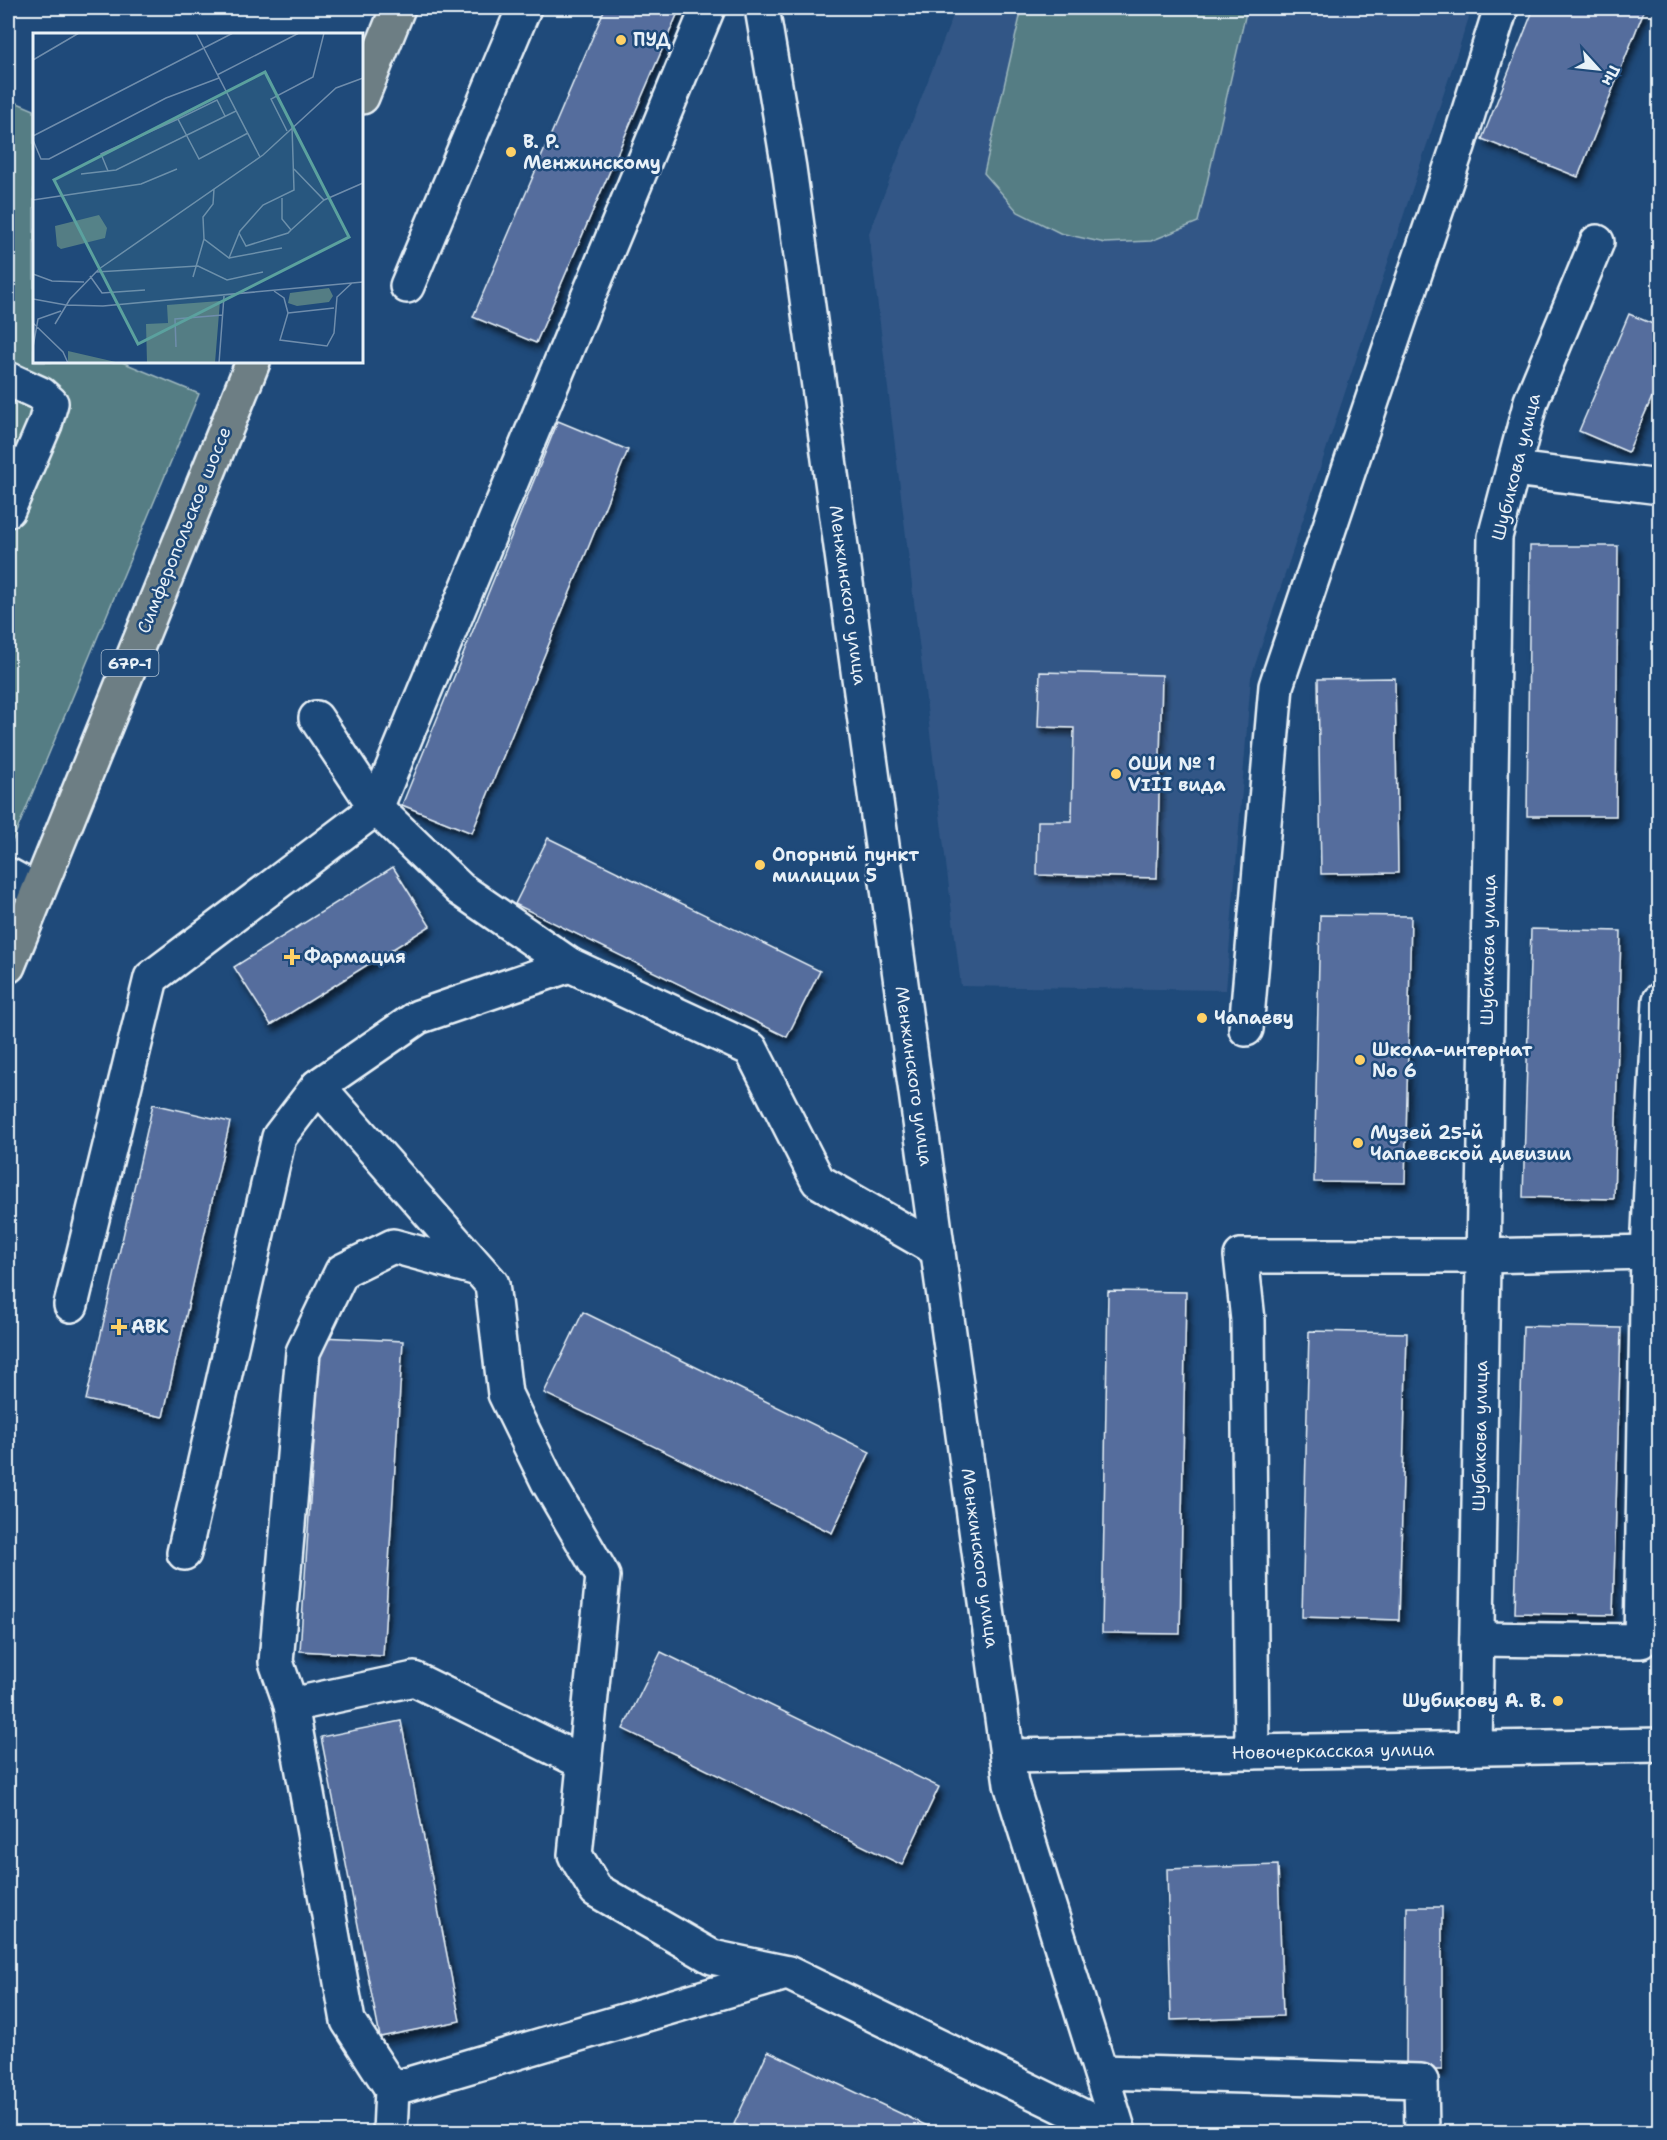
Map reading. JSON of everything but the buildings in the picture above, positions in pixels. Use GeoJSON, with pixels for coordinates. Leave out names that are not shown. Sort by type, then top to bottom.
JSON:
{"type":"FeatureCollection","features":[{"type":"Feature","properties":{"kind":"main road"},"geometry":{"type":"LineString","coordinates":[[363,95],[398,8]]}},
{"type":"Feature","properties":{"kind":"main road","name":"Симферопольское шоссе"},"geometry":{"type":"LineString","coordinates":[[8,966],[253,363]]}},
{"type":"Feature","properties":{"kind":"street"},"geometry":{"type":"LineString","coordinates":[[407,286],[524,8]]}},
{"type":"Feature","properties":{"kind":"street"},"geometry":{"type":"LineString","coordinates":[[71,1305],[151,978],[376,808],[708,8]]}},
{"type":"Feature","properties":{"kind":"street","name":"Менжинского улица"},"geometry":{"type":"LineString","coordinates":[[762,8],[789,168],[1011,1785],[1101,2072],[1117,2133]]}},
{"type":"Feature","properties":{"kind":"street"},"geometry":{"type":"LineString","coordinates":[[1246,1029],[1276,686],[1458,147],[1501,8]]}},
{"type":"Feature","properties":{"kind":"street","name":"Шубикова улица"},"geometry":{"type":"LineString","coordinates":[[1474,1749],[1495,537],[1531,400],[1597,242]]}},
{"type":"Feature","properties":{"kind":"street"},"geometry":{"type":"LineString","coordinates":[[8,380],[40,394],[51,403],[45,424],[8,510]]}},
{"type":"Feature","properties":{"kind":"street"},"geometry":{"type":"LineString","coordinates":[[1513,469],[1659,487]]}},
{"type":"Feature","properties":{"kind":"street"},"geometry":{"type":"LineString","coordinates":[[316,718],[376,808],[460,889],[570,965],[751,1049],[818,1181],[938,1250]]}},
{"type":"Feature","properties":{"kind":"street"},"geometry":{"type":"LineString","coordinates":[[8,875],[37,891]]}},
{"type":"Feature","properties":{"kind":"street"},"geometry":{"type":"LineString","coordinates":[[184,1553],[279,1137],[318,1086],[418,1017],[570,965]]}},
{"type":"Feature","properties":{"kind":"street"},"geometry":{"type":"LineString","coordinates":[[1477,1639],[1641,1641],[1648,1252],[1659,1000]]}},
{"type":"Feature","properties":{"kind":"street"},"geometry":{"type":"LineString","coordinates":[[318,1086],[492,1284],[505,1394],[548,1482],[603,1576],[575,1856],[596,1890],[712,1957],[788,1973],[1117,2133]]}},
{"type":"Feature","properties":{"kind":"street"},"geometry":{"type":"LineString","coordinates":[[390,2133],[392,2089],[348,2021],[291,1705],[276,1662],[303,1353],[342,1271],[393,1246],[478,1269]]}},
{"type":"Feature","properties":{"kind":"street"},"geometry":{"type":"LineString","coordinates":[[1252,1752],[1248,1320],[1240,1256],[1483,1256],[1648,1252]]}},
{"type":"Feature","properties":{"kind":"street"},"geometry":{"type":"LineString","coordinates":[[291,1705],[414,1679],[584,1763]]}},
{"type":"Feature","properties":{"kind":"street","name":"Новочеркасская улица"},"geometry":{"type":"LineString","coordinates":[[1007,1756],[1659,1745]]}},
{"type":"Feature","properties":{"kind":"street"},"geometry":{"type":"LineString","coordinates":[[392,2089],[788,1973]]}},
{"type":"Feature","properties":{"kind":"street"},"geometry":{"type":"LineString","coordinates":[[1101,2072],[1421,2081],[1422,2133]]}},
{"type":"Feature","properties":{"kind":"shaded area"},"geometry":{"type":"Polygon","coordinates":[[[956,8],[1472,8],[1251,677],[1226,990],[961,986],[869,233],[956,8]]]}},
{"type":"Feature","properties":{"kind":"green space"},"geometry":{"type":"Polygon","coordinates":[[[1022,8],[1247,8],[1198,222],[1151,241],[1105,243],[1060,233],[1018,212],[984,173],[1022,8]]]}},
{"type":"Feature","properties":{"kind":"green space"},"geometry":{"type":"Polygon","coordinates":[[[8,99],[33,110],[33,363],[124,363],[199,394],[12,842],[8,840],[8,99]]]}},
{"type":"Feature","properties":{"kind":"place","name":"ПУД"},"geometry":{"type":"Point","coordinates":[621,40]}},
{"type":"Feature","properties":{"kind":"place","name":"В. Р. Менжинскому"},"geometry":{"type":"Point","coordinates":[511,152]}},
{"type":"Feature","properties":{"kind":"place","name":"ОШИ № 1 VIII вида"},"geometry":{"type":"Point","coordinates":[1116,774]}},
{"type":"Feature","properties":{"kind":"place","name":"Опорный пункт милиции 5"},"geometry":{"type":"Point","coordinates":[760,865]}},
{"type":"Feature","properties":{"kind":"place","name":"Фармация"},"geometry":{"type":"Point","coordinates":[292,957]}},
{"type":"Feature","properties":{"kind":"place","name":"Чапаеву"},"geometry":{"type":"Point","coordinates":[1202,1018]}},
{"type":"Feature","properties":{"kind":"place","name":"Школа-интернат No 6"},"geometry":{"type":"Point","coordinates":[1360,1060]}},
{"type":"Feature","properties":{"kind":"place","name":"Музей 25-й Чапаевской дивизии"},"geometry":{"type":"Point","coordinates":[1358,1143]}},
{"type":"Feature","properties":{"kind":"place","name":"АВК"},"geometry":{"type":"Point","coordinates":[119,1327]}},
{"type":"Feature","properties":{"kind":"place","name":"Шубикову А. В."},"geometry":{"type":"Point","coordinates":[1558,1701]}}]}
